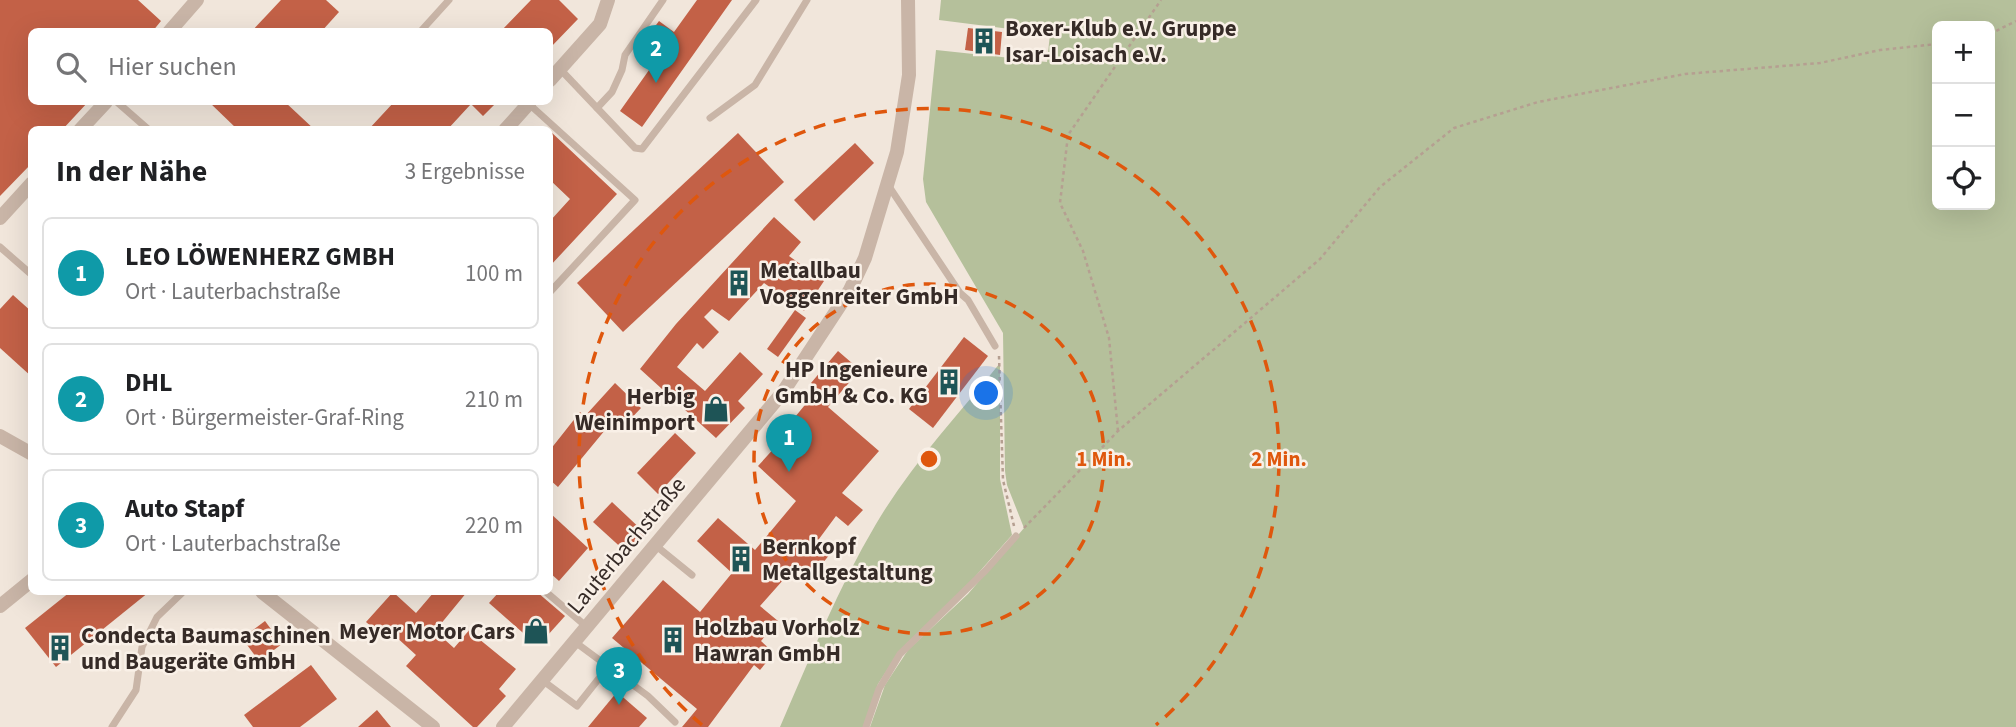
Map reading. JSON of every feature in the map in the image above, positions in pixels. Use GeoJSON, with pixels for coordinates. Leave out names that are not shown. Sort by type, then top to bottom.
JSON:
{"type":"FeatureCollection","features":[{"type":"Feature","properties":{"kind":"street"},"geometry":{"type":"LineString","coordinates":[[172,28],[197,0]]}},
{"type":"Feature","properties":{"kind":"street"},"geometry":{"type":"LineString","coordinates":[[554,74],[600,24],[608,0]]}},
{"type":"Feature","properties":{"kind":"street","name":"Lauterbachstraße"},"geometry":{"type":"LineString","coordinates":[[503,727],[783,391],[850,290],[865,258],[888,184],[909,75],[908,0]]}},
{"type":"Feature","properties":{"kind":"street"},"geometry":{"type":"LineString","coordinates":[[84,126],[103,105]]}},
{"type":"Feature","properties":{"kind":"street"},"geometry":{"type":"LineString","coordinates":[[509,126],[527,105]]}},
{"type":"Feature","properties":{"kind":"street"},"geometry":{"type":"LineString","coordinates":[[0,218],[28,187]]}},
{"type":"Feature","properties":{"kind":"street"},"geometry":{"type":"LineString","coordinates":[[0,436],[28,452]]}},
{"type":"Feature","properties":{"kind":"street"},"geometry":{"type":"LineString","coordinates":[[0,606],[28,583]]}},
{"type":"Feature","properties":{"kind":"street"},"geometry":{"type":"LineString","coordinates":[[267,595],[433,727]]}},
{"type":"Feature","properties":{"kind":"lane"},"geometry":{"type":"LineString","coordinates":[[423,28],[449,0]]}},
{"type":"Feature","properties":{"kind":"lane"},"geometry":{"type":"LineString","coordinates":[[597,108],[612,92],[622,70],[625,55],[663,0]]}},
{"type":"Feature","properties":{"kind":"lane"},"geometry":{"type":"LineString","coordinates":[[554,74],[597,108],[635,148],[642,149],[757,0]]}},
{"type":"Feature","properties":{"kind":"lane"},"geometry":{"type":"LineString","coordinates":[[710,118],[755,85],[807,0]]}},
{"type":"Feature","properties":{"kind":"lane"},"geometry":{"type":"LineString","coordinates":[[120,105],[144,126]]}},
{"type":"Feature","properties":{"kind":"lane"},"geometry":{"type":"LineString","coordinates":[[531,105],[635,200],[553,289]]}},
{"type":"Feature","properties":{"kind":"lane"},"geometry":{"type":"LineString","coordinates":[[888,184],[960,293],[968,300],[995,346]]}},
{"type":"Feature","properties":{"kind":"lane"},"geometry":{"type":"LineString","coordinates":[[0,247],[28,272]]}},
{"type":"Feature","properties":{"kind":"lane"},"geometry":{"type":"LineString","coordinates":[[866,727],[879,689],[900,654],[979,577],[1016,536]]}},
{"type":"Feature","properties":{"kind":"lane"},"geometry":{"type":"LineString","coordinates":[[655,545],[692,575]]}},
{"type":"Feature","properties":{"kind":"lane"},"geometry":{"type":"LineString","coordinates":[[113,727],[136,690],[142,647],[157,617],[180,595]]}},
{"type":"Feature","properties":{"kind":"lane"},"geometry":{"type":"LineString","coordinates":[[550,595],[587,626]]}},
{"type":"Feature","properties":{"kind":"lane"},"geometry":{"type":"LineString","coordinates":[[575,641],[675,722]]}},
{"type":"Feature","properties":{"kind":"lane"},"geometry":{"type":"LineString","coordinates":[[542,680],[577,706],[608,667]]}},
{"type":"Feature","properties":{"kind":"path"},"geometry":{"type":"LineString","coordinates":[[1118,431],[1109,338],[1083,251],[1060,203],[1068,135],[1161,0]]}},
{"type":"Feature","properties":{"kind":"path"},"geometry":{"type":"LineString","coordinates":[[1995,32],[2016,21]]}},
{"type":"Feature","properties":{"kind":"path"},"geometry":{"type":"LineString","coordinates":[[1016,536],[1118,431],[1320,259],[1380,187],[1454,128],[1538,102],[1685,74],[1820,63],[1880,50],[1932,45]]}},
{"type":"Feature","properties":{"kind":"path"},"geometry":{"type":"LineString","coordinates":[[995,346],[1002,362],[1003,480],[1016,536]]}},
{"type":"Feature","properties":{"kind":"green space"},"geometry":{"type":"Polygon","coordinates":[[[941,0],[2016,0],[2016,727],[870,727],[885,685],[908,650],[968,594],[1024,528],[1007,485],[1005,471],[1003,333],[926,202],[923,179],[936,50],[1047,62],[1050,34],[939,20],[941,0]]]}},
{"type":"Feature","properties":{"kind":"green space"},"geometry":{"type":"Polygon","coordinates":[[[1000,363],[1000,479],[1012,535],[965,588],[900,650],[878,684],[863,727],[780,727],[837,598],[876,524],[919,461],[1000,363]]]}},
{"type":"Feature","properties":{"kind":"building"},"geometry":{"type":"Polygon","coordinates":[[[0,0],[138,0],[161,21],[155,28],[28,28],[28,105],[85,105],[66,126],[28,126],[28,167],[0,196],[0,0]]]}},
{"type":"Feature","properties":{"kind":"building"},"geometry":{"type":"Polygon","coordinates":[[[281,0],[326,0],[339,12],[325,28],[255,28],[281,0]]]}},
{"type":"Feature","properties":{"kind":"building"},"geometry":{"type":"Polygon","coordinates":[[[531,0],[559,0],[578,19],[553,45],[553,28],[504,28],[531,0]]]}},
{"type":"Feature","properties":{"kind":"building"},"geometry":{"type":"Polygon","coordinates":[[[697,0],[732,0],[642,127],[620,111],[659,56],[642,44],[659,21],[674,32],[697,0]]]}},
{"type":"Feature","properties":{"kind":"building","name":"Boxer-Klub e.V. Gruppe Isar-Loisach e.V."},"geometry":{"type":"Polygon","coordinates":[[[968,28],[1002,32],[1000,55],[965,50],[968,28]]]}},
{"type":"Feature","properties":{"kind":"building"},"geometry":{"type":"Polygon","coordinates":[[[212,105],[288,105],[311,126],[234,126],[212,105]]]}},
{"type":"Feature","properties":{"kind":"building"},"geometry":{"type":"Polygon","coordinates":[[[391,105],[470,105],[451,126],[372,126],[391,105]]]}},
{"type":"Feature","properties":{"kind":"building"},"geometry":{"type":"Polygon","coordinates":[[[472,105],[494,105],[483,116],[472,105]]]}},
{"type":"Feature","properties":{"kind":"building"},"geometry":{"type":"Polygon","coordinates":[[[738,133],[784,182],[623,332],[577,283],[738,133]]]}},
{"type":"Feature","properties":{"kind":"building"},"geometry":{"type":"Polygon","coordinates":[[[553,134],[617,194],[553,263],[553,218],[570,199],[553,183],[553,134]]]}},
{"type":"Feature","properties":{"kind":"building"},"geometry":{"type":"Polygon","coordinates":[[[855,143],[874,163],[814,221],[794,200],[855,143]]]}},
{"type":"Feature","properties":{"kind":"building"},"geometry":{"type":"Polygon","coordinates":[[[774,217],[801,242],[789,256],[824,281],[804,311],[764,283],[729,321],[712,309],[704,317],[719,332],[703,349],[697,343],[677,367],[705,391],[740,352],[763,374],[738,401],[745,408],[716,438],[640,369],[676,324],[774,217]]]}},
{"type":"Feature","properties":{"kind":"building"},"geometry":{"type":"Polygon","coordinates":[[[13,295],[28,308],[28,373],[0,348],[0,309],[13,295]]]}},
{"type":"Feature","properties":{"kind":"building"},"geometry":{"type":"Polygon","coordinates":[[[795,310],[806,318],[778,357],[767,349],[795,310]]]}},
{"type":"Feature","properties":{"kind":"building","name":"HP Ingenieure GmbH & Co. KG"},"geometry":{"type":"Polygon","coordinates":[[[964,337],[988,356],[933,428],[909,409],[964,337]]]}},
{"type":"Feature","properties":{"kind":"building"},"geometry":{"type":"Polygon","coordinates":[[[838,351],[860,370],[828,407],[879,451],[842,493],[863,510],[848,526],[836,516],[816,543],[830,554],[807,583],[792,570],[760,606],[778,621],[761,641],[774,653],[760,670],[754,665],[708,727],[682,727],[697,709],[612,638],[663,580],[700,612],[732,573],[697,541],[718,518],[755,550],[796,501],[758,466],[789,432],[786,428],[818,389],[811,383],[838,351]]]}},
{"type":"Feature","properties":{"kind":"building"},"geometry":{"type":"Polygon","coordinates":[[[615,383],[641,408],[624,426],[615,418],[558,487],[553,483],[553,446],[580,412],[585,416],[615,383]]]}},
{"type":"Feature","properties":{"kind":"building"},"geometry":{"type":"Polygon","coordinates":[[[675,433],[696,453],[658,494],[637,473],[675,433]]]}},
{"type":"Feature","properties":{"kind":"building"},"geometry":{"type":"Polygon","coordinates":[[[612,502],[646,534],[627,553],[593,522],[612,502]]]}},
{"type":"Feature","properties":{"kind":"building"},"geometry":{"type":"Polygon","coordinates":[[[553,516],[588,548],[559,581],[553,576],[553,516]]]}},
{"type":"Feature","properties":{"kind":"building","name":"Condecta Baumaschinen und Baugeräte GmbH"},"geometry":{"type":"Polygon","coordinates":[[[66,595],[145,595],[56,667],[25,628],[66,595]]]}},
{"type":"Feature","properties":{"kind":"building"},"geometry":{"type":"Polygon","coordinates":[[[390,595],[396,595],[416,613],[431,595],[465,595],[435,631],[454,648],[471,628],[481,636],[479,639],[516,669],[499,689],[506,696],[477,727],[473,727],[406,666],[416,655],[394,635],[388,641],[366,622],[390,595]]]}},
{"type":"Feature","properties":{"kind":"building","name":"Meyer Motor Cars"},"geometry":{"type":"Polygon","coordinates":[[[496,595],[540,595],[565,616],[538,646],[489,603],[496,595]]]}},
{"type":"Feature","properties":{"kind":"building"},"geometry":{"type":"Polygon","coordinates":[[[265,621],[282,644],[259,661],[242,638],[265,621]]]}},
{"type":"Feature","properties":{"kind":"building"},"geometry":{"type":"Polygon","coordinates":[[[311,665],[337,699],[300,727],[253,727],[244,715],[311,665]]]}},
{"type":"Feature","properties":{"kind":"building"},"geometry":{"type":"Polygon","coordinates":[[[617,692],[647,718],[639,727],[588,727],[617,692]]]}},
{"type":"Feature","properties":{"kind":"building"},"geometry":{"type":"Polygon","coordinates":[[[377,710],[391,727],[358,727],[377,710]]]}},
{"type":"Feature","properties":{"kind":"place","name":"Boxer-Klub e.V. Gruppe Isar-Loisach e.V."},"geometry":{"type":"Point","coordinates":[984,41]}},
{"type":"Feature","properties":{"kind":"place","name":"DHL"},"geometry":{"type":"Point","coordinates":[656,83]}},
{"type":"Feature","properties":{"kind":"place","name":"Metallbau Voggenreiter GmbH"},"geometry":{"type":"Point","coordinates":[739,283]}},
{"type":"Feature","properties":{"kind":"place","name":"HP Ingenieure GmbH & Co. KG"},"geometry":{"type":"Point","coordinates":[949,382]}},
{"type":"Feature","properties":{"kind":"place","name":"Herbig Weinimport"},"geometry":{"type":"Point","coordinates":[716,409]}},
{"type":"Feature","properties":{"kind":"place","name":"LEO LÖWENHERZ GMBH"},"geometry":{"type":"Point","coordinates":[789,472]}},
{"type":"Feature","properties":{"kind":"place","name":"Bernkopf Metallgestaltung"},"geometry":{"type":"Point","coordinates":[741,559]}},
{"type":"Feature","properties":{"kind":"place","name":"Meyer Motor Cars"},"geometry":{"type":"Point","coordinates":[536,631]}},
{"type":"Feature","properties":{"kind":"place","name":"Holzbau Vorholz Hawran GmbH"},"geometry":{"type":"Point","coordinates":[673,640]}},
{"type":"Feature","properties":{"kind":"place","name":"Condecta Baumaschinen und Baugeräte GmbH"},"geometry":{"type":"Point","coordinates":[60,648]}},
{"type":"Feature","properties":{"kind":"place","name":"Auto Stapf"},"geometry":{"type":"Point","coordinates":[619,705]}}]}
